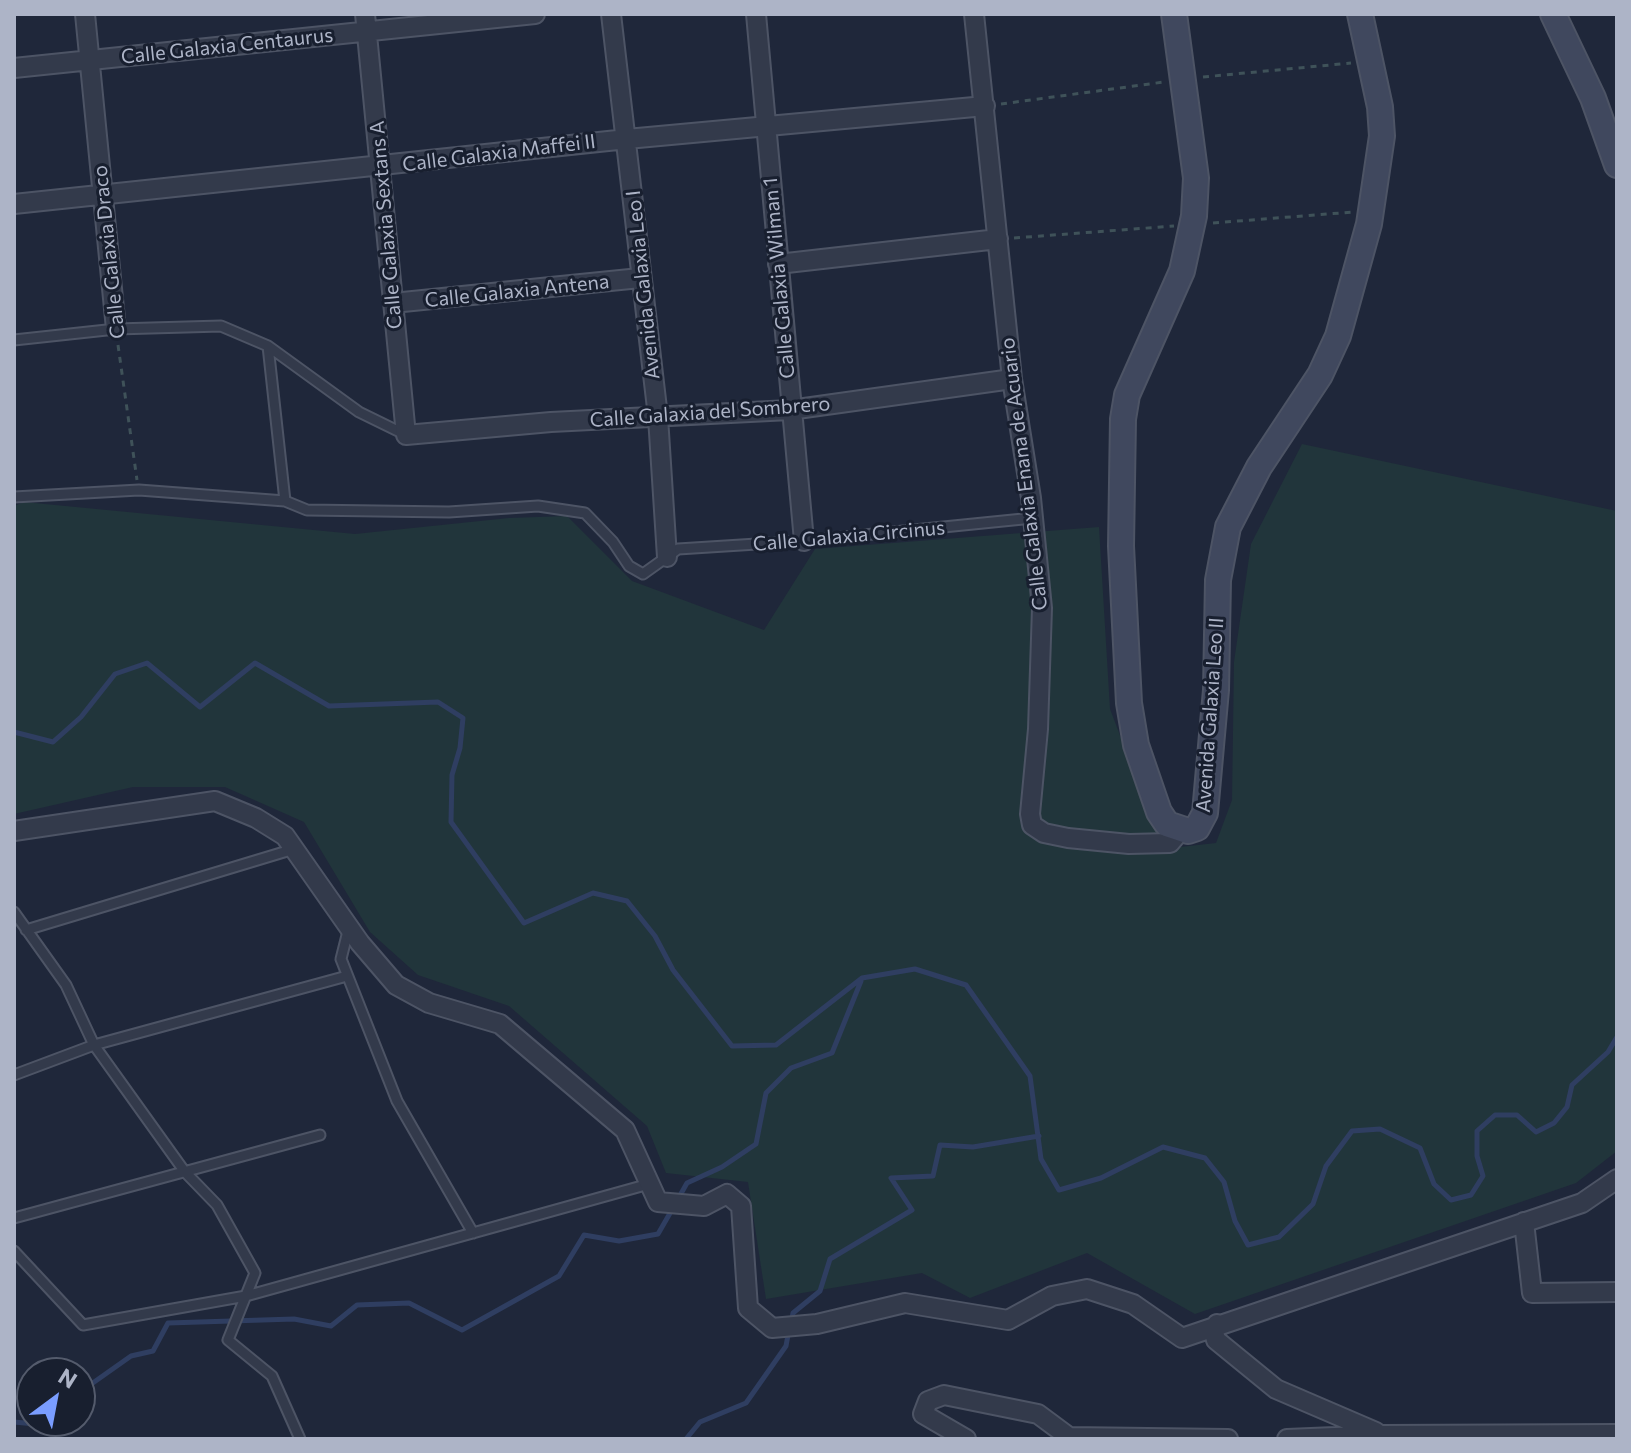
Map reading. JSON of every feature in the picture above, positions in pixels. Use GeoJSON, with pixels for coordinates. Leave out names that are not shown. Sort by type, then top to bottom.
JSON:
{"type":"FeatureCollection","features":[{"type":"Feature","properties":{"kind":"street","name":"Calle Galaxia Draco"},"geometry":{"type":"LineString","coordinates":[[85,14],[116,329]]}},
{"type":"Feature","properties":{"kind":"street","name":"Calle Galaxia Centaurus"},"geometry":{"type":"LineString","coordinates":[[14,68],[89,61],[366,22],[535,14]]}},
{"type":"Feature","properties":{"kind":"street","name":"Avenida Galaxia Leo I"},"geometry":{"type":"LineString","coordinates":[[611,14],[658,417],[667,557]]}},
{"type":"Feature","properties":{"kind":"street","name":"Calle Galaxia Wilman 1"},"geometry":{"type":"LineString","coordinates":[[756,14],[804,541]]}},
{"type":"Feature","properties":{"kind":"street","name":"Calle Galaxia Enana de Acuario"},"geometry":{"type":"LineString","coordinates":[[974,14],[1012,379],[1033,518],[1042,608],[1038,729],[1030,814],[1032,825],[1056,836],[1129,844],[1170,843],[1181,830]]}},
{"type":"Feature","properties":{"kind":"street","name":"Avenida Galaxia Leo II"},"geometry":{"type":"LineString","coordinates":[[1174,14],[1196,178],[1194,216],[1182,271],[1127,395],[1123,419],[1121,546],[1129,703],[1136,745],[1159,812],[1167,824],[1181,830],[1197,828],[1205,813],[1216,690],[1218,580],[1228,527],[1259,467],[1320,375],[1338,336],[1369,224],[1382,136],[1380,107],[1360,14]]}},
{"type":"Feature","properties":{"kind":"street"},"geometry":{"type":"LineString","coordinates":[[1557,14],[1614,151]]}},
{"type":"Feature","properties":{"kind":"street","name":"Calle Galaxia Sextans A"},"geometry":{"type":"LineString","coordinates":[[366,22],[406,435]]}},
{"type":"Feature","properties":{"kind":"street","name":"Calle Galaxia Maffei II"},"geometry":{"type":"LineString","coordinates":[[14,204],[627,139],[985,106]]}},
{"type":"Feature","properties":{"kind":"street"},"geometry":{"type":"LineString","coordinates":[[778,264],[998,239]]}},
{"type":"Feature","properties":{"kind":"street","name":"Calle Galaxia Antena"},"geometry":{"type":"LineString","coordinates":[[393,303],[640,278]]}},
{"type":"Feature","properties":{"kind":"street","name":"Calle Galaxia del Sombrero"},"geometry":{"type":"LineString","coordinates":[[406,435],[551,422],[790,410],[1012,379]]}},
{"type":"Feature","properties":{"kind":"street"},"geometry":{"type":"LineString","coordinates":[[14,831],[215,801],[256,818],[285,836],[349,927],[396,985],[429,1003],[500,1024],[523,1043],[625,1130],[658,1202],[704,1206],[727,1194],[741,1206],[748,1308],[772,1328],[817,1324],[905,1303],[1008,1320],[1052,1296],[1087,1289],[1133,1304],[1182,1338],[1582,1203],[1617,1179]]}},
{"type":"Feature","properties":{"kind":"street"},"geometry":{"type":"LineString","coordinates":[[1524,1222],[1532,1293],[1617,1292]]}},
{"type":"Feature","properties":{"kind":"street"},"geometry":{"type":"LineString","coordinates":[[1217,1324],[1214,1332],[1216,1340],[1276,1389],[1388,1437]]}},
{"type":"Feature","properties":{"kind":"street"},"geometry":{"type":"LineString","coordinates":[[966,1439],[923,1414],[928,1401],[944,1395],[1038,1414],[1069,1437],[1228,1439]]}},
{"type":"Feature","properties":{"kind":"street"},"geometry":{"type":"LineString","coordinates":[[1287,1439],[1617,1434]]}},
{"type":"Feature","properties":{"kind":"lane"},"geometry":{"type":"LineString","coordinates":[[14,340],[116,329],[221,326],[268,346],[359,412],[406,435]]}},
{"type":"Feature","properties":{"kind":"lane"},"geometry":{"type":"LineString","coordinates":[[14,497],[139,490],[285,501],[268,346]]}},
{"type":"Feature","properties":{"kind":"lane","name":"Calle Galaxia Circinus"},"geometry":{"type":"LineString","coordinates":[[285,501],[307,510],[449,512],[538,506],[585,513],[629,566],[643,574],[678,549],[804,541],[1033,518]]}},
{"type":"Feature","properties":{"kind":"lane"},"geometry":{"type":"LineString","coordinates":[[26,930],[294,849]]}},
{"type":"Feature","properties":{"kind":"lane"},"geometry":{"type":"LineString","coordinates":[[14,912],[66,985],[94,1045],[185,1172],[217,1205],[255,1273],[228,1340],[272,1376],[300,1439]]}},
{"type":"Feature","properties":{"kind":"lane"},"geometry":{"type":"LineString","coordinates":[[349,927],[341,959],[397,1101],[473,1233]]}},
{"type":"Feature","properties":{"kind":"lane"},"geometry":{"type":"LineString","coordinates":[[14,1075],[94,1045],[347,976]]}},
{"type":"Feature","properties":{"kind":"lane"},"geometry":{"type":"LineString","coordinates":[[14,1218],[320,1135]]}},
{"type":"Feature","properties":{"kind":"lane"},"geometry":{"type":"LineString","coordinates":[[14,1251],[83,1325],[246,1296],[649,1184]]}},
{"type":"Feature","properties":{"kind":"path","name":"Calle Galaxia Draco"},"geometry":{"type":"LineString","coordinates":[[116,329],[139,490]]}},
{"type":"Feature","properties":{"kind":"shaded area"},"geometry":{"type":"Polygon","coordinates":[[[1302,444],[1617,511],[1617,1151],[1576,1183],[1195,1314],[1087,1253],[970,1298],[922,1273],[766,1299],[748,1182],[666,1173],[647,1126],[509,1006],[418,975],[370,932],[304,822],[225,787],[133,787],[14,814],[14,506],[24,502],[355,534],[509,518],[567,516],[632,581],[764,630],[815,549],[1099,527],[1110,709],[1153,822],[1171,848],[1216,843],[1232,800],[1234,662],[1251,544],[1302,444]]]}},
{"type":"Feature","properties":{"kind":"waterway"},"geometry":{"type":"LineString","coordinates":[[14,732],[53,742],[81,717],[115,674],[147,663],[200,707],[255,663],[329,706],[438,702],[463,718],[460,748],[452,775],[451,822],[524,923],[593,893],[627,901],[655,936],[673,970],[732,1046],[776,1045],[862,978],[915,969],[966,985],[1030,1076],[1041,1159],[1059,1190],[1101,1178],[1163,1147],[1205,1158],[1224,1182],[1235,1221],[1248,1245],[1279,1237],[1313,1204],[1326,1166],[1352,1131],[1380,1129],[1420,1148],[1434,1184],[1451,1200],[1471,1195],[1483,1176],[1477,1156],[1477,1131],[1495,1115],[1517,1115],[1536,1132],[1554,1123],[1567,1107],[1572,1085],[1608,1052],[1617,1037]]}},
{"type":"Feature","properties":{"kind":"waterway"},"geometry":{"type":"LineString","coordinates":[[678,1199],[687,1183],[722,1167],[756,1144],[766,1093],[791,1068],[832,1053],[861,981]]}},
{"type":"Feature","properties":{"kind":"waterway"},"geometry":{"type":"LineString","coordinates":[[792,1318],[793,1313],[820,1291],[830,1259],[912,1210],[891,1178],[933,1176],[940,1145],[973,1147],[1039,1136]]}},
{"type":"Feature","properties":{"kind":"waterway"},"geometry":{"type":"LineString","coordinates":[[96,1381],[131,1356],[153,1351],[168,1323],[294,1319],[331,1326],[357,1305],[409,1303],[462,1330],[559,1276],[584,1235],[619,1241],[658,1234],[673,1208]]}},
{"type":"Feature","properties":{"kind":"waterway"},"geometry":{"type":"LineString","coordinates":[[686,1439],[700,1422],[746,1403],[786,1346],[788,1335]]}}]}
